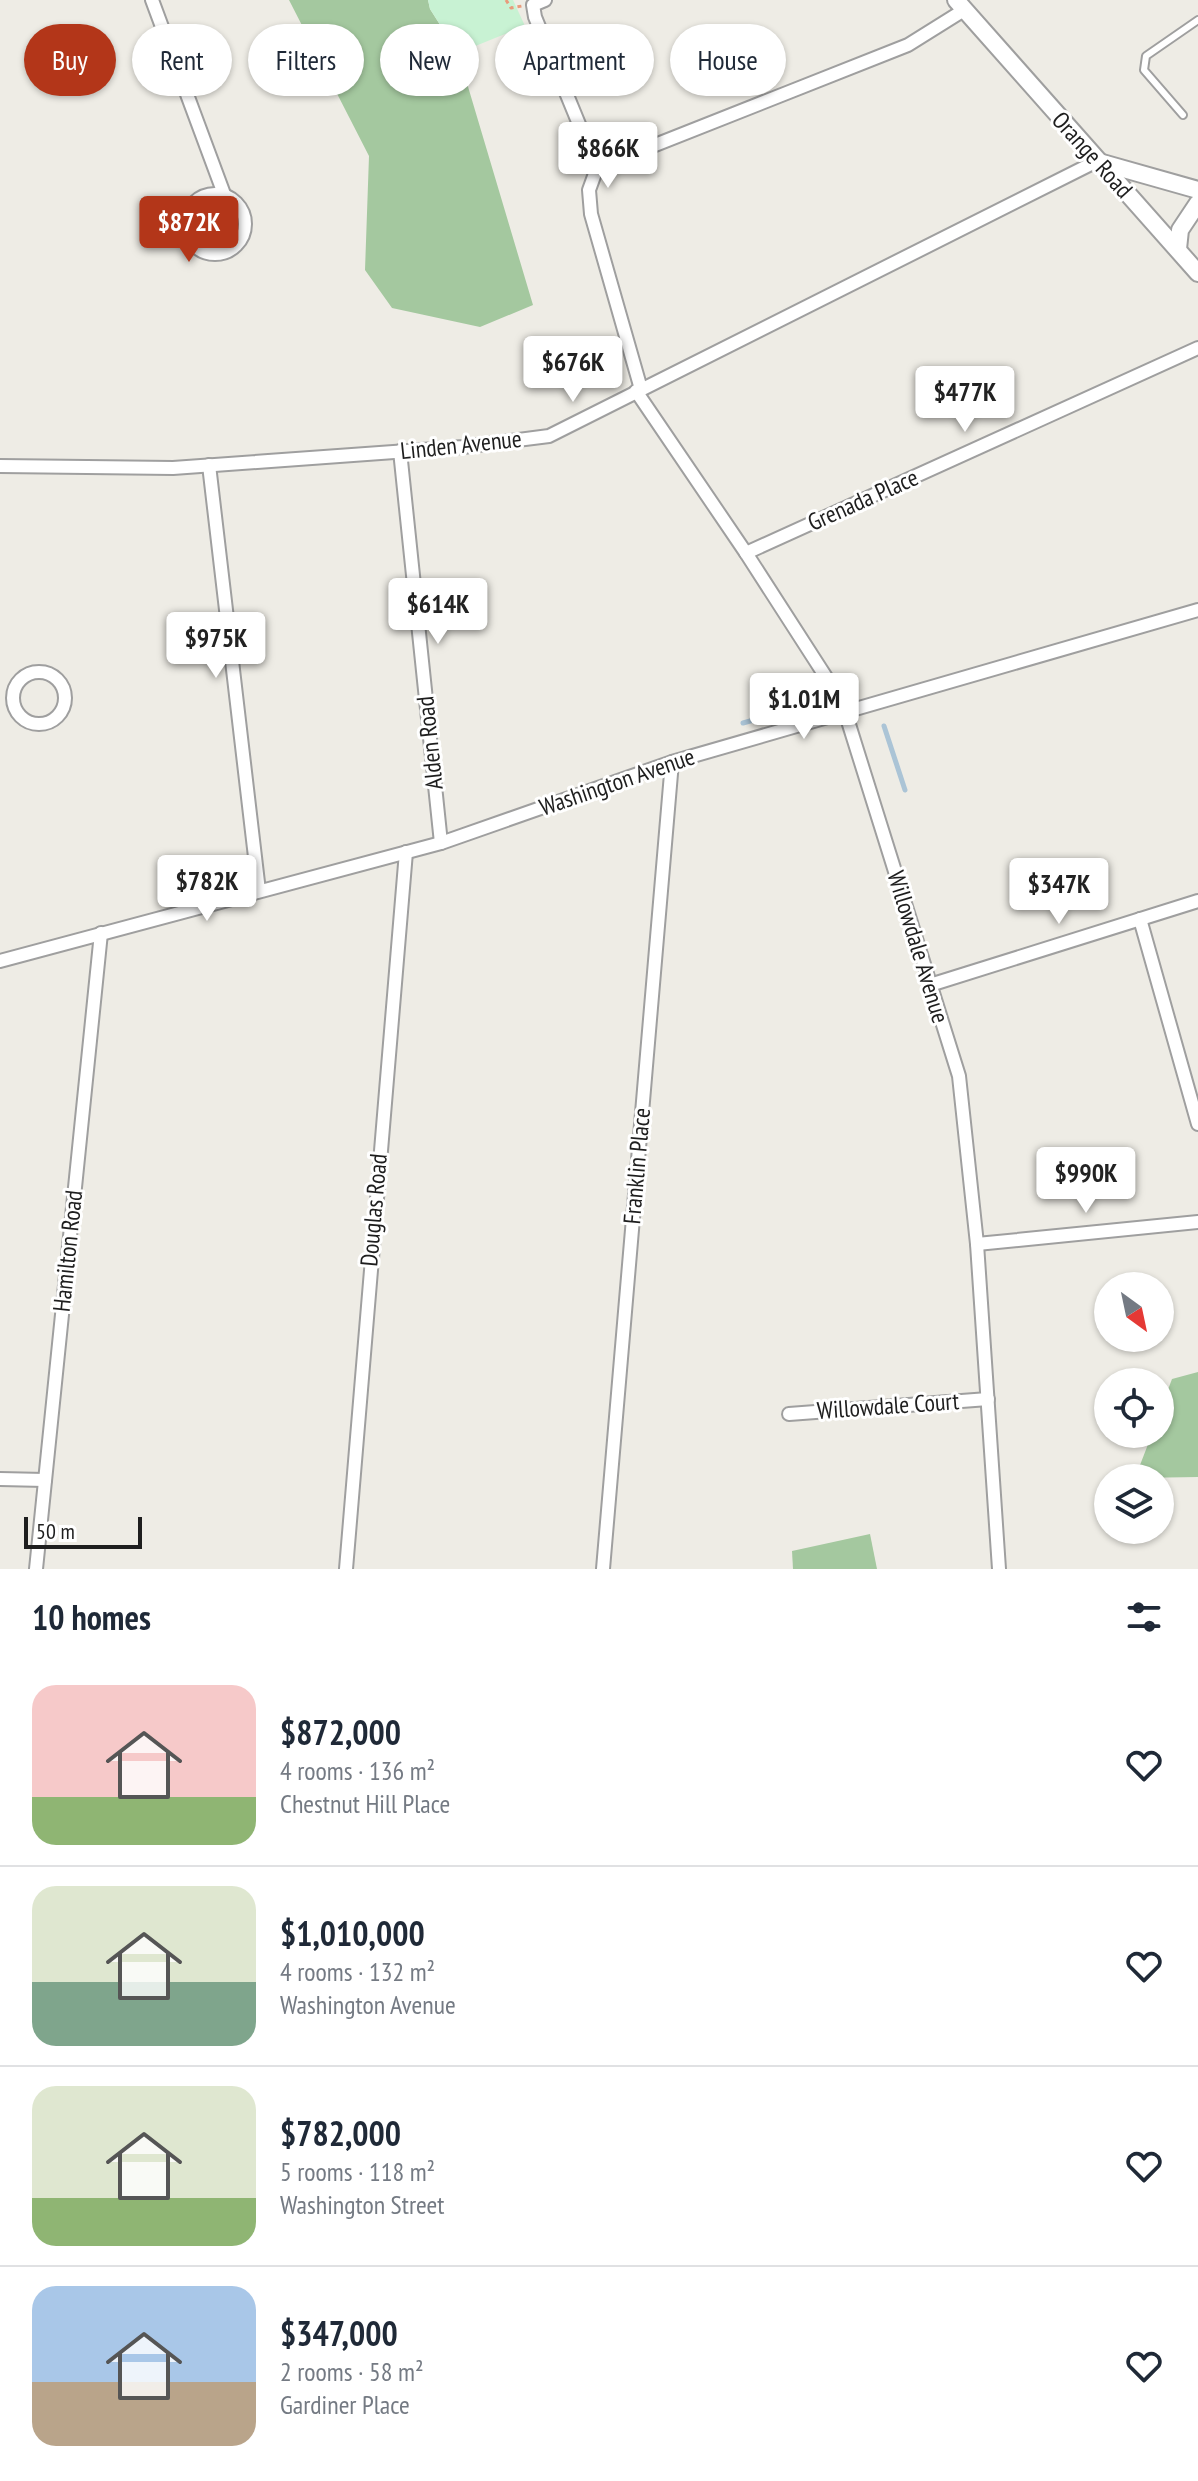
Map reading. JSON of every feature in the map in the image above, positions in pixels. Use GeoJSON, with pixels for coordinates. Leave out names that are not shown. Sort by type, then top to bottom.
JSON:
{"type":"FeatureCollection","features":[{"type":"Feature","properties":{"kind":"street"},"geometry":{"type":"LineString","coordinates":[[152,0],[224,194],[241,207],[246,225],[244,235],[232,249],[223,253],[204,252],[190,240],[186,216],[190,207],[205,195],[224,194]]}},
{"type":"Feature","properties":{"kind":"street"},"geometry":{"type":"LineString","coordinates":[[539,2],[535,17],[597,168],[908,45],[960,5]]}},
{"type":"Feature","properties":{"kind":"street","name":"Orange Road"},"geometry":{"type":"LineString","coordinates":[[960,5],[1198,273]]}},
{"type":"Feature","properties":{"kind":"street"},"geometry":{"type":"LineString","coordinates":[[1097,161],[1198,190]]}},
{"type":"Feature","properties":{"kind":"street","name":"Linden Avenue"},"geometry":{"type":"LineString","coordinates":[[0,466],[209,465],[549,436],[1097,161]]}},
{"type":"Feature","properties":{"kind":"street","name":"Willowdale Avenue"},"geometry":{"type":"LineString","coordinates":[[597,168],[589,190],[591,214],[638,390],[746,553],[844,711],[959,1076],[977,1244],[999,1569]]}},
{"type":"Feature","properties":{"kind":"street"},"geometry":{"type":"LineString","coordinates":[[1178,249],[1180,230],[1198,203]]}},
{"type":"Feature","properties":{"kind":"street","name":"Grenada Place"},"geometry":{"type":"LineString","coordinates":[[746,553],[1198,348]]}},
{"type":"Feature","properties":{"kind":"street","name":"Alden Road"},"geometry":{"type":"LineString","coordinates":[[400,451],[441,843]]}},
{"type":"Feature","properties":{"kind":"street"},"geometry":{"type":"LineString","coordinates":[[209,465],[259,891]]}},
{"type":"Feature","properties":{"kind":"street","name":"Washington Avenue"},"geometry":{"type":"LineString","coordinates":[[0,961],[441,843],[672,762],[1198,610]]}},
{"type":"Feature","properties":{"kind":"street"},"geometry":{"type":"LineString","coordinates":[[37,671],[49,673],[59,683],[66,698],[63,711],[52,722],[41,723],[22,715],[6,700],[26,675],[37,671]]}},
{"type":"Feature","properties":{"kind":"street","name":"Franklin Place"},"geometry":{"type":"LineString","coordinates":[[603,1569],[672,762]]}},
{"type":"Feature","properties":{"kind":"street","name":"Douglas Road"},"geometry":{"type":"LineString","coordinates":[[346,1569],[406,852]]}},
{"type":"Feature","properties":{"kind":"street"},"geometry":{"type":"LineString","coordinates":[[930,985],[1198,901]]}},
{"type":"Feature","properties":{"kind":"street"},"geometry":{"type":"LineString","coordinates":[[1140,919],[1198,1124]]}},
{"type":"Feature","properties":{"kind":"street","name":"Hamilton Road"},"geometry":{"type":"LineString","coordinates":[[36,1569],[101,933]]}},
{"type":"Feature","properties":{"kind":"street"},"geometry":{"type":"LineString","coordinates":[[977,1244],[1198,1222]]}},
{"type":"Feature","properties":{"kind":"street","name":"Willowdale Court"},"geometry":{"type":"LineString","coordinates":[[789,1414],[988,1399]]}},
{"type":"Feature","properties":{"kind":"street"},"geometry":{"type":"LineString","coordinates":[[0,1479],[45,1480]]}},
{"type":"Feature","properties":{"kind":"lane"},"geometry":{"type":"LineString","coordinates":[[1183,115],[1144,70],[1146,56],[1198,20]]}},
{"type":"Feature","properties":{"kind":"green space"},"geometry":{"type":"Polygon","coordinates":[[[289,0],[428,0],[440,24],[380,24],[380,96],[471,96],[533,305],[480,327],[392,308],[365,270],[369,156],[338,96],[364,96],[364,24],[301,24],[289,0]]]}},
{"type":"Feature","properties":{"kind":"green space"},"geometry":{"type":"Polygon","coordinates":[[[428,0],[513,0],[524,24],[495,24],[495,38],[479,45],[479,24],[440,24],[428,0]]]}},
{"type":"Feature","properties":{"kind":"green space"},"geometry":{"type":"Polygon","coordinates":[[[1198,1372],[1198,1477],[1174,1477],[1174,1464],[1140,1464],[1147,1448],[1174,1448],[1174,1378],[1198,1372]]]}},
{"type":"Feature","properties":{"kind":"green space"},"geometry":{"type":"Polygon","coordinates":[[[870,1534],[877,1569],[793,1569],[792,1551],[870,1534]]]}},
{"type":"Feature","properties":{"kind":"waterway"},"geometry":{"type":"LineString","coordinates":[[743,723],[817,702]]}},
{"type":"Feature","properties":{"kind":"waterway"},"geometry":{"type":"LineString","coordinates":[[884,726],[905,790]]}}]}
